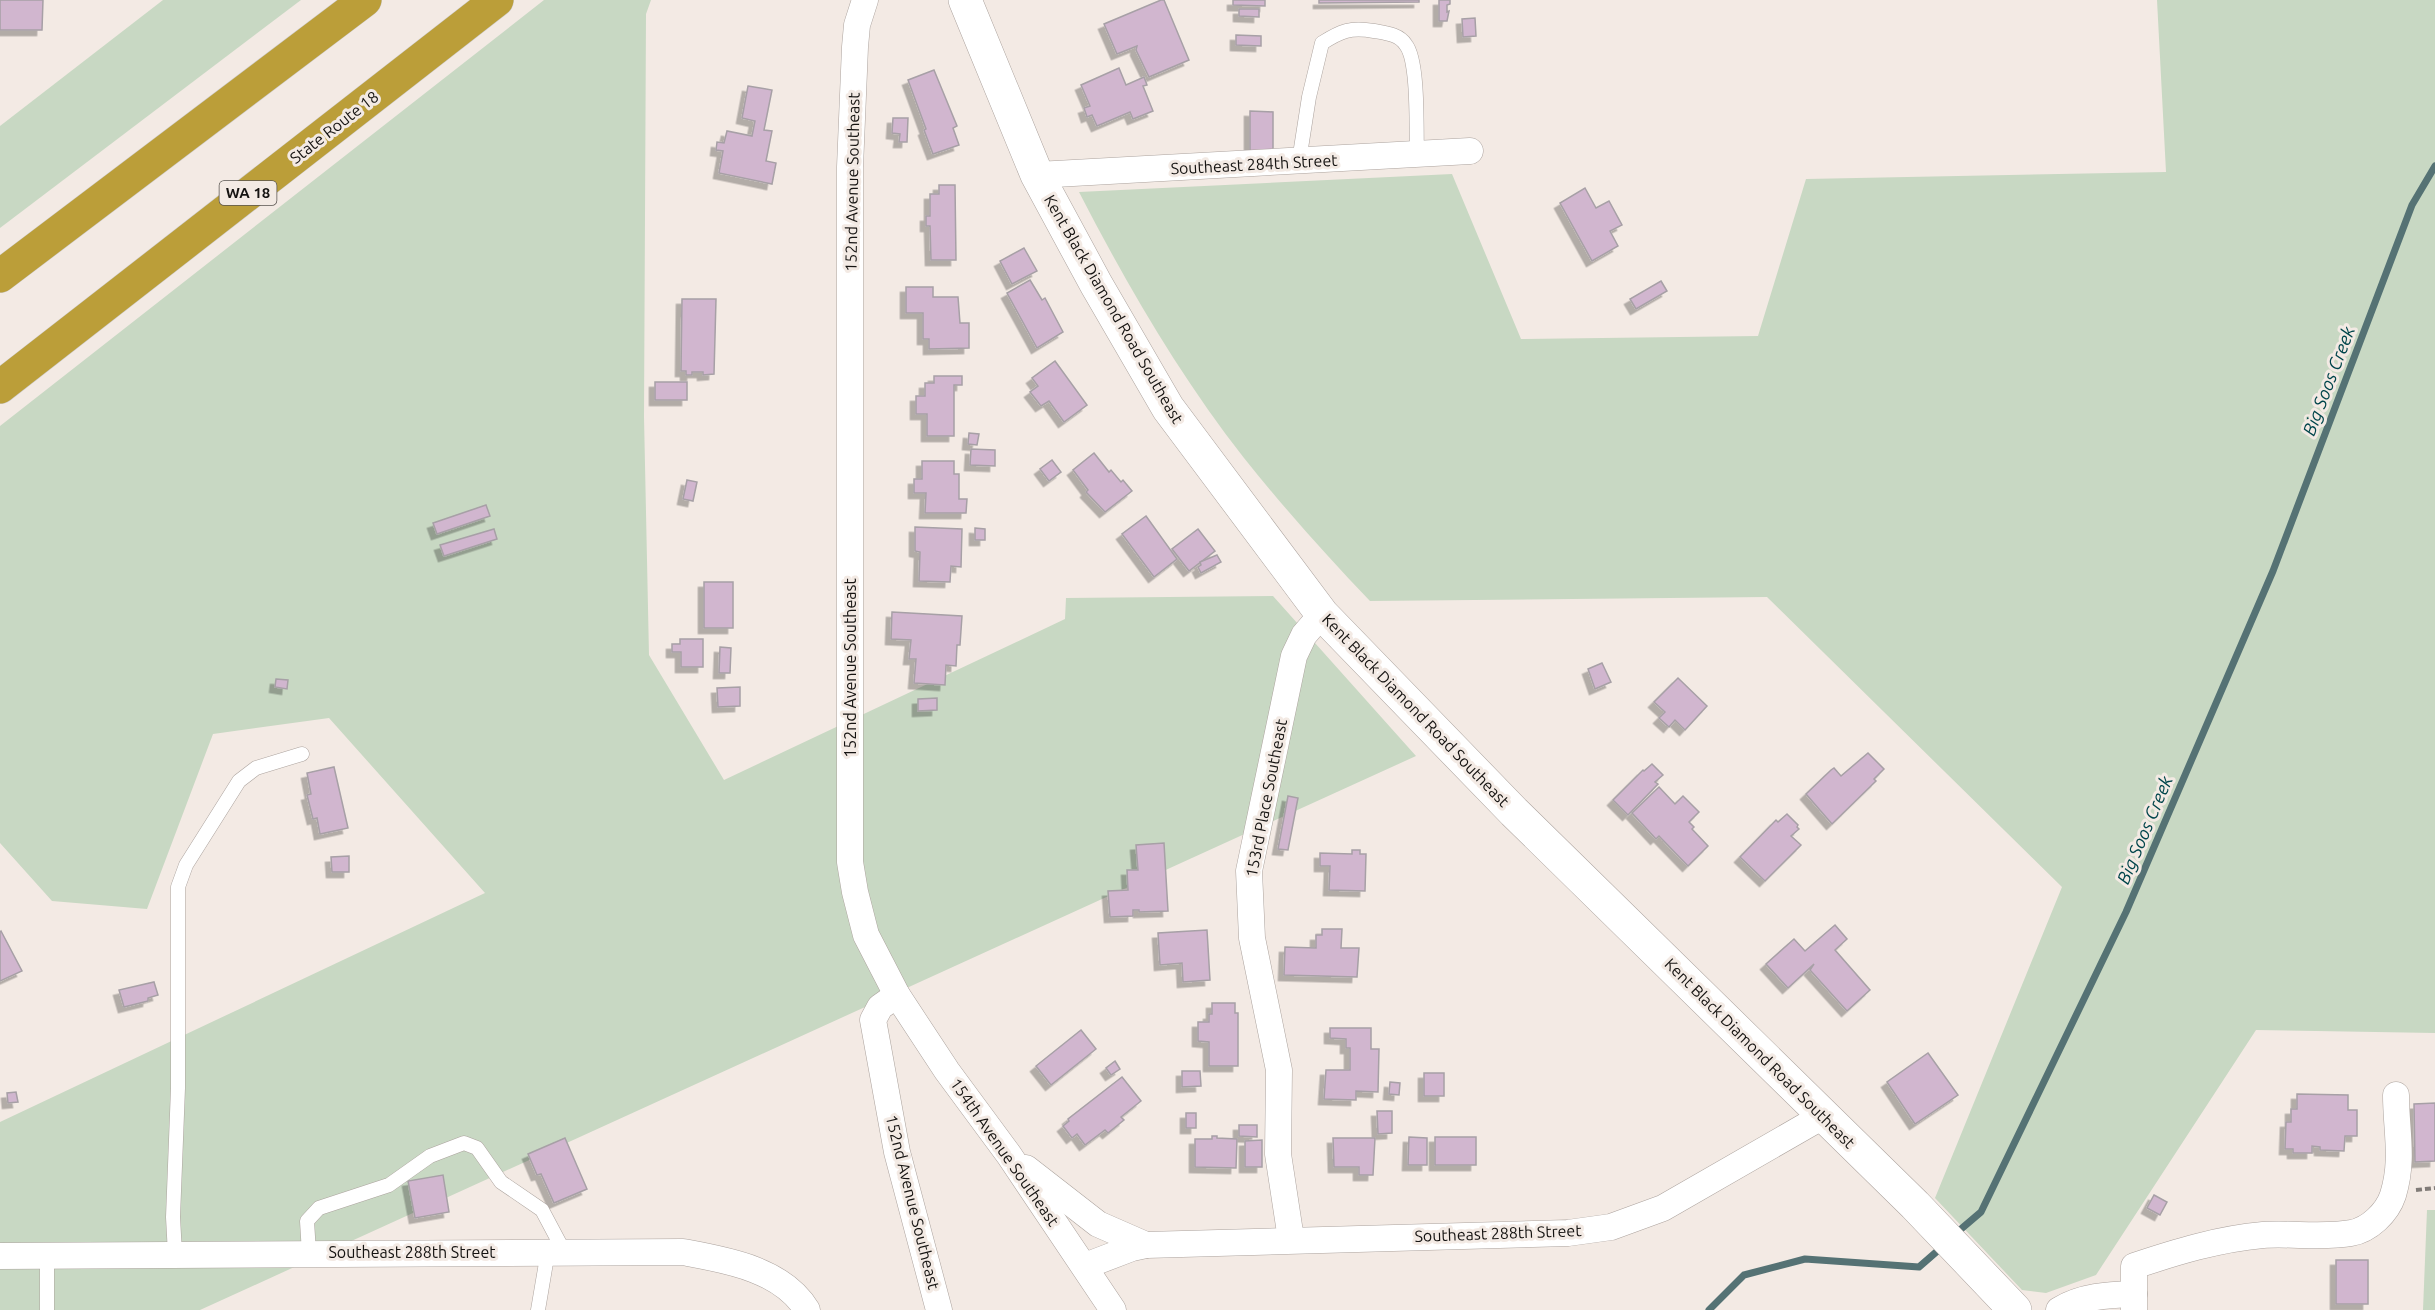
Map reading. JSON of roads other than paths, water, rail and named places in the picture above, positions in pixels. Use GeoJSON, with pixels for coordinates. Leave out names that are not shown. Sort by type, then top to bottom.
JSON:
{"type":"FeatureCollection","features":[{"type":"Feature","properties":{"kind":"highway"},"geometry":{"type":"LineString","coordinates":[[0,276],[365,0]]}},
{"type":"Feature","properties":{"kind":"highway","name":"State Route 18"},"geometry":{"type":"LineString","coordinates":[[0,387],[497,0]]}},
{"type":"Feature","properties":{"kind":"street","name":"152nd Avenue Southeast"},"geometry":{"type":"LineString","coordinates":[[865,0],[857,25],[855,47],[850,167],[850,862],[866,935],[897,995],[880,1007],[873,1020],[897,1152],[939,1310]]}},
{"type":"Feature","properties":{"kind":"street","name":"Kent Black Diamond Road Southeast"},"geometry":{"type":"LineString","coordinates":[[965,0],[1037,175],[1168,408],[1322,614],[1515,812],[1915,1205],[2015,1310]]}},
{"type":"Feature","properties":{"kind":"street","name":"Southeast 284th Street"},"geometry":{"type":"LineString","coordinates":[[1037,175],[1470,152]]}},
{"type":"Feature","properties":{"kind":"street","name":"153rd Place Southeast"},"geometry":{"type":"LineString","coordinates":[[1291,1239],[1278,1154],[1279,1070],[1252,938],[1249,871],[1294,656],[1304,635],[1322,614]]}},
{"type":"Feature","properties":{"kind":"street","name":"154th Avenue Southeast"},"geometry":{"type":"LineString","coordinates":[[897,995],[948,1071],[1009,1155],[1113,1310]]}},
{"type":"Feature","properties":{"kind":"street"},"geometry":{"type":"LineString","coordinates":[[2059,1310],[2074,1302],[2101,1296],[2134,1302],[2134,1266],[2210,1243],[2263,1235],[2352,1233],[2379,1219],[2392,1196],[2401,1157],[2396,1095]]}},
{"type":"Feature","properties":{"kind":"street","name":"Southeast 288th Street"},"geometry":{"type":"LineString","coordinates":[[1085,1266],[1146,1245],[1291,1239],[1568,1233],[1611,1227],[1663,1208],[1823,1116]]}},
{"type":"Feature","properties":{"kind":"street","name":"Southeast 288th Street"},"geometry":{"type":"LineString","coordinates":[[1009,1155],[1098,1224],[1146,1245]]}},
{"type":"Feature","properties":{"kind":"street","name":"Southeast 288th Street"},"geometry":{"type":"LineString","coordinates":[[0,1256],[683,1252],[726,1260],[754,1269],[779,1281],[803,1303],[807,1310]]}},
{"type":"Feature","properties":{"kind":"lane"},"geometry":{"type":"LineString","coordinates":[[1299,161],[1309,97],[1322,43],[1340,31],[1361,29],[1391,33],[1406,45],[1414,64],[1417,155]]}},
{"type":"Feature","properties":{"kind":"lane"},"geometry":{"type":"LineString","coordinates":[[175,1254],[173,1217],[177,1088],[178,886],[186,865],[238,781],[256,768],[302,754]]}},
{"type":"Feature","properties":{"kind":"lane"},"geometry":{"type":"LineString","coordinates":[[309,1253],[307,1221],[319,1208],[389,1185],[430,1156],[464,1143],[477,1148],[501,1182],[542,1210],[559,1242],[554,1251],[538,1310]]}},
{"type":"Feature","properties":{"kind":"lane"},"geometry":{"type":"LineString","coordinates":[[47,1255],[47,1310]]}},
{"type":"Feature","properties":{"kind":"waterway","name":"Big Soos Creek"},"geometry":{"type":"LineString","coordinates":[[1954,1235],[1981,1212],[2126,912],[2273,571],[2412,205],[2435,166]]}},
{"type":"Feature","properties":{"kind":"waterway","name":"Big Soos Creek"},"geometry":{"type":"LineString","coordinates":[[1709,1310],[1744,1275],[1805,1259],[1919,1267],[1942,1247]]}}]}
